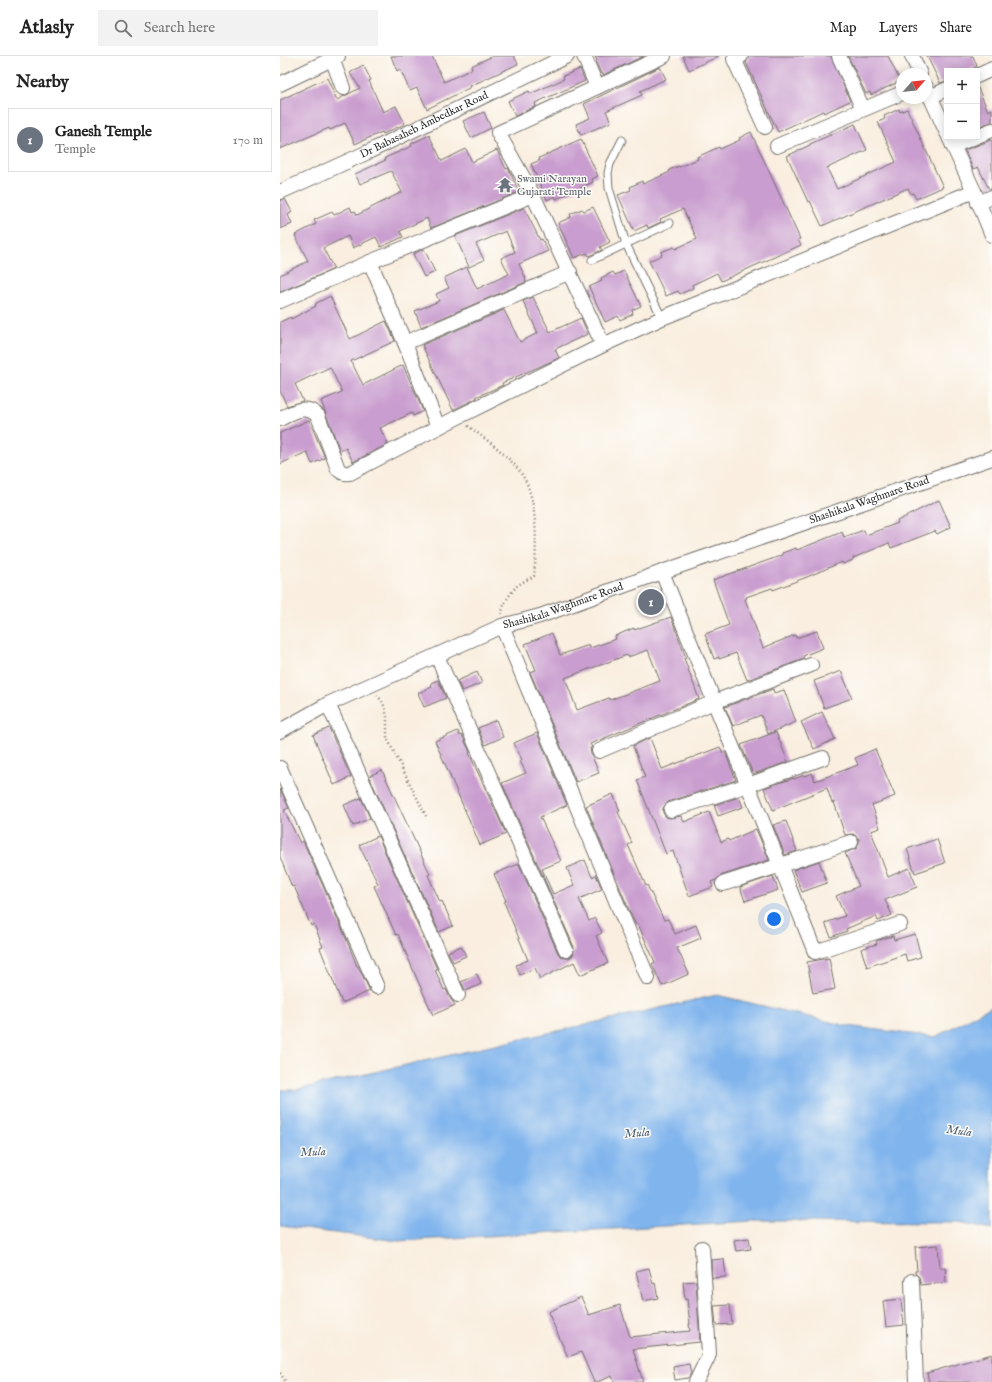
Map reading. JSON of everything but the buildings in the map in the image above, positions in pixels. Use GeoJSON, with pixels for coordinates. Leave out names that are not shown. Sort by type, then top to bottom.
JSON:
{"type":"FeatureCollection","features":[{"type":"Feature","properties":{"kind":"street","name":"Dr Babasaheb Ambedkar Road"},"geometry":{"type":"LineString","coordinates":[[280,192],[366,153],[567,56]]}},
{"type":"Feature","properties":{"kind":"street"},"geometry":{"type":"LineString","coordinates":[[584,56],[597,87]]}},
{"type":"Feature","properties":{"kind":"street"},"geometry":{"type":"LineString","coordinates":[[603,345],[533,195],[498,133],[664,56]]}},
{"type":"Feature","properties":{"kind":"street"},"geometry":{"type":"LineString","coordinates":[[741,56],[734,59],[765,127]]}},
{"type":"Feature","properties":{"kind":"street"},"geometry":{"type":"LineString","coordinates":[[838,56],[863,109]]}},
{"type":"Feature","properties":{"kind":"street"},"geometry":{"type":"LineString","coordinates":[[912,56],[917,68]]}},
{"type":"Feature","properties":{"kind":"street"},"geometry":{"type":"LineString","coordinates":[[280,84],[334,57],[343,88]]}},
{"type":"Feature","properties":{"kind":"street"},"geometry":{"type":"LineString","coordinates":[[980,75],[992,69]]}},
{"type":"Feature","properties":{"kind":"street"},"geometry":{"type":"LineString","coordinates":[[932,91],[944,89]]}},
{"type":"Feature","properties":{"kind":"street"},"geometry":{"type":"LineString","coordinates":[[777,146],[896,95]]}},
{"type":"Feature","properties":{"kind":"street"},"geometry":{"type":"LineString","coordinates":[[932,101],[944,127]]}},
{"type":"Feature","properties":{"kind":"street"},"geometry":{"type":"LineString","coordinates":[[980,135],[992,130]]}},
{"type":"Feature","properties":{"kind":"street"},"geometry":{"type":"LineString","coordinates":[[961,140],[951,142],[992,235]]}},
{"type":"Feature","properties":{"kind":"street"},"geometry":{"type":"LineString","coordinates":[[280,301],[533,195]]}},
{"type":"Feature","properties":{"kind":"street"},"geometry":{"type":"LineString","coordinates":[[280,419],[302,409],[314,412],[318,416],[338,469],[342,473],[346,474],[603,345],[662,318],[976,197],[992,197]]}},
{"type":"Feature","properties":{"kind":"street"},"geometry":{"type":"LineString","coordinates":[[370,262],[438,427]]}},
{"type":"Feature","properties":{"kind":"street"},"geometry":{"type":"LineString","coordinates":[[404,343],[570,272]]}},
{"type":"Feature","properties":{"kind":"street","name":"Shashikala Waghmare Road"},"geometry":{"type":"LineString","coordinates":[[280,731],[328,704],[502,626],[540,616],[662,572],[992,458]]}},
{"type":"Feature","properties":{"kind":"street"},"geometry":{"type":"LineString","coordinates":[[662,572],[815,952],[900,924]]}},
{"type":"Feature","properties":{"kind":"street"},"geometry":{"type":"LineString","coordinates":[[502,626],[648,978]]}},
{"type":"Feature","properties":{"kind":"street"},"geometry":{"type":"LineString","coordinates":[[437,656],[566,950]]}},
{"type":"Feature","properties":{"kind":"street"},"geometry":{"type":"LineString","coordinates":[[599,751],[714,702],[811,665]]}},
{"type":"Feature","properties":{"kind":"street"},"geometry":{"type":"LineString","coordinates":[[328,704],[458,995]]}},
{"type":"Feature","properties":{"kind":"street"},"geometry":{"type":"LineString","coordinates":[[671,810],[748,785],[823,758]]}},
{"type":"Feature","properties":{"kind":"street"},"geometry":{"type":"LineString","coordinates":[[280,768],[377,987]]}},
{"type":"Feature","properties":{"kind":"street"},"geometry":{"type":"LineString","coordinates":[[723,884],[851,842]]}},
{"type":"Feature","properties":{"kind":"street"},"geometry":{"type":"LineString","coordinates":[[696,1382],[709,1353],[702,1248]]}},
{"type":"Feature","properties":{"kind":"street"},"geometry":{"type":"LineString","coordinates":[[912,1281],[916,1382]]}},
{"type":"Feature","properties":{"kind":"lane"},"geometry":{"type":"LineString","coordinates":[[622,140],[610,164],[608,173],[609,188],[626,244],[662,318]]}},
{"type":"Feature","properties":{"kind":"lane"},"geometry":{"type":"LineString","coordinates":[[592,260],[670,223]]}},
{"type":"Feature","properties":{"kind":"path"},"geometry":{"type":"LineString","coordinates":[[456,418],[482,436],[510,460],[523,476],[532,495],[536,556],[534,576],[517,586],[506,601],[502,610],[502,626]]}},
{"type":"Feature","properties":{"kind":"path"},"geometry":{"type":"LineString","coordinates":[[364,688],[377,695],[382,701],[387,717],[387,738],[426,816]]}},
{"type":"Feature","properties":{"kind":"path"},"geometry":{"type":"LineString","coordinates":[[280,1373],[286,1382]]}},
{"type":"Feature","properties":{"kind":"water","name":"Mula"},"geometry":{"type":"Polygon","coordinates":[[[717,995],[847,1026],[935,1037],[992,1006],[992,1229],[960,1222],[754,1221],[398,1241],[280,1226],[280,1090],[295,1090],[717,995]]]}},
{"type":"Feature","properties":{"kind":"place","name":"Swami Narayan Gujarati Temple"},"geometry":{"type":"Point","coordinates":[505,185]}},
{"type":"Feature","properties":{"kind":"place","name":"Ganesh Temple"},"geometry":{"type":"Point","coordinates":[651,602]}}]}
